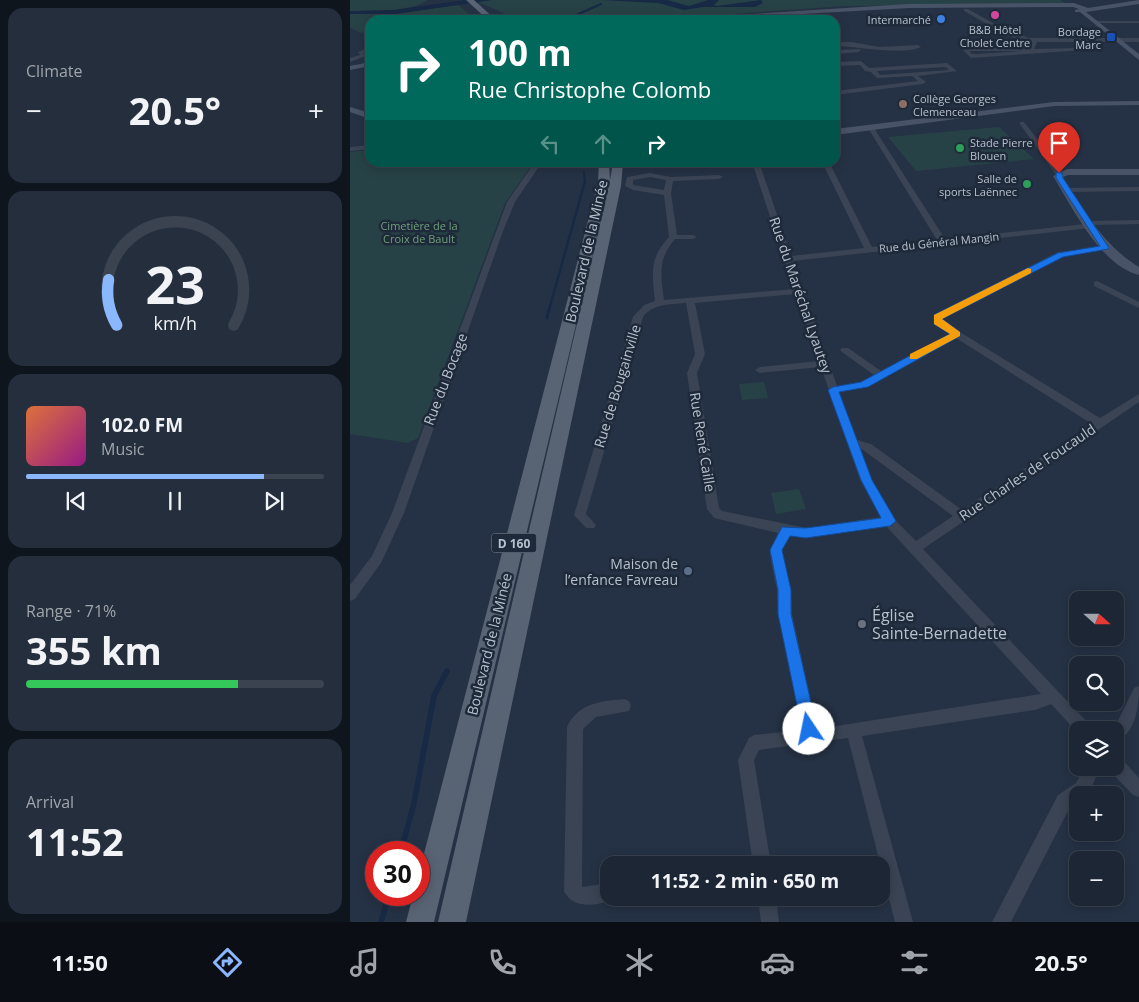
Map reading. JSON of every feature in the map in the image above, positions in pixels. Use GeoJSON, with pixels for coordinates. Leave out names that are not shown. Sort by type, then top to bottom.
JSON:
{"type":"FeatureCollection","features":[{"type":"Feature","properties":{"kind":"main road"},"geometry":{"type":"LineString","coordinates":[[460,0],[471,4],[485,15]]}},
{"type":"Feature","properties":{"kind":"main road"},"geometry":{"type":"LineString","coordinates":[[1082,8],[1135,0]]}},
{"type":"Feature","properties":{"kind":"main road"},"geometry":{"type":"LineString","coordinates":[[813,14],[908,6],[1082,8],[1139,2]]}},
{"type":"Feature","properties":{"kind":"main road"},"geometry":{"type":"LineString","coordinates":[[471,4],[479,15]]}},
{"type":"Feature","properties":{"kind":"main road"},"geometry":{"type":"LineString","coordinates":[[732,15],[1067,8]]}},
{"type":"Feature","properties":{"kind":"main road"},"geometry":{"type":"LineString","coordinates":[[1082,8],[1095,22],[1139,58]]}},
{"type":"Feature","properties":{"kind":"main road"},"geometry":{"type":"LineString","coordinates":[[350,68],[365,65]]}},
{"type":"Feature","properties":{"kind":"main road"},"geometry":{"type":"LineString","coordinates":[[840,131],[1054,104],[1139,102]]}},
{"type":"Feature","properties":{"kind":"main road"},"geometry":{"type":"LineString","coordinates":[[350,109],[365,114]]}},
{"type":"Feature","properties":{"kind":"main road","name":"Boulevard de la Minée"},"geometry":{"type":"LineString","coordinates":[[420,922],[604,182],[604,167]]}},
{"type":"Feature","properties":{"kind":"main road","name":"Boulevard de la Minée"},"geometry":{"type":"LineString","coordinates":[[452,922],[615,186],[617,167]]}},
{"type":"Feature","properties":{"kind":"main road"},"geometry":{"type":"LineString","coordinates":[[1139,172],[1059,173],[1058,176],[1105,248],[1120,261],[1139,272]]}},
{"type":"Feature","properties":{"kind":"street"},"geometry":{"type":"LineString","coordinates":[[966,10],[1011,34],[1035,41],[1139,40]]}},
{"type":"Feature","properties":{"kind":"street"},"geometry":{"type":"LineString","coordinates":[[1095,22],[1139,22]]}},
{"type":"Feature","properties":{"kind":"street"},"geometry":{"type":"LineString","coordinates":[[1033,50],[1035,41]]}},
{"type":"Feature","properties":{"kind":"street"},"geometry":{"type":"LineString","coordinates":[[840,44],[852,44],[870,48]]}},
{"type":"Feature","properties":{"kind":"street"},"geometry":{"type":"LineString","coordinates":[[840,51],[870,48],[918,47]]}},
{"type":"Feature","properties":{"kind":"street"},"geometry":{"type":"LineString","coordinates":[[1033,50],[1024,54],[971,56],[966,49],[1081,50]]}},
{"type":"Feature","properties":{"kind":"street"},"geometry":{"type":"LineString","coordinates":[[350,55],[358,57]]}},
{"type":"Feature","properties":{"kind":"street"},"geometry":{"type":"LineString","coordinates":[[350,60],[365,56]]}},
{"type":"Feature","properties":{"kind":"street"},"geometry":{"type":"LineString","coordinates":[[840,64],[861,63],[867,70],[947,65],[954,71],[879,77],[873,70]]}},
{"type":"Feature","properties":{"kind":"street"},"geometry":{"type":"LineString","coordinates":[[840,92],[923,82],[913,74]]}},
{"type":"Feature","properties":{"kind":"street"},"geometry":{"type":"LineString","coordinates":[[1022,124],[1059,173]]}},
{"type":"Feature","properties":{"kind":"street"},"geometry":{"type":"LineString","coordinates":[[871,128],[942,241]]}},
{"type":"Feature","properties":{"kind":"street"},"geometry":{"type":"LineString","coordinates":[[350,149],[365,148]]}},
{"type":"Feature","properties":{"kind":"street","name":"Rue du Bocage"},"geometry":{"type":"LineString","coordinates":[[350,596],[377,558],[388,537],[499,231],[511,202],[536,167]]}},
{"type":"Feature","properties":{"kind":"street","name":"Rue du Maréchal Lyautey"},"geometry":{"type":"LineString","coordinates":[[757,167],[866,480],[890,521],[1077,721]]}},
{"type":"Feature","properties":{"kind":"street"},"geometry":{"type":"LineString","coordinates":[[828,167],[869,250]]}},
{"type":"Feature","properties":{"kind":"street"},"geometry":{"type":"LineString","coordinates":[[667,193],[628,186],[630,179],[637,176],[663,176],[670,179],[719,177]]}},
{"type":"Feature","properties":{"kind":"street"},"geometry":{"type":"LineString","coordinates":[[670,179],[667,193],[673,237]]}},
{"type":"Feature","properties":{"kind":"street"},"geometry":{"type":"LineString","coordinates":[[1067,190],[1139,189]]}},
{"type":"Feature","properties":{"kind":"street","name":"Rue du Général Mangin"},"geometry":{"type":"LineString","coordinates":[[788,259],[1089,224],[1139,222]]}},
{"type":"Feature","properties":{"kind":"street"},"geometry":{"type":"LineString","coordinates":[[660,303],[657,272],[658,254],[673,237],[693,237]]}},
{"type":"Feature","properties":{"kind":"street"},"geometry":{"type":"LineString","coordinates":[[1099,424],[937,322],[937,317],[1061,254],[1105,248]]}},
{"type":"Feature","properties":{"kind":"street"},"geometry":{"type":"LineString","coordinates":[[1097,284],[1139,305]]}},
{"type":"Feature","properties":{"kind":"street","name":"Rue de Bougainville"},"geometry":{"type":"LineString","coordinates":[[590,525],[580,515],[638,318],[649,305],[799,291]]}},
{"type":"Feature","properties":{"kind":"street","name":"Rue René Caille"},"geometry":{"type":"LineString","coordinates":[[690,300],[700,354],[692,373],[713,508],[718,515],[806,533],[890,521]]}},
{"type":"Feature","properties":{"kind":"street"},"geometry":{"type":"LineString","coordinates":[[833,390],[864,384],[957,334]]}},
{"type":"Feature","properties":{"kind":"street"},"geometry":{"type":"LineString","coordinates":[[845,350],[880,374]]}},
{"type":"Feature","properties":{"kind":"street"},"geometry":{"type":"LineString","coordinates":[[760,370],[824,364]]}},
{"type":"Feature","properties":{"kind":"street","name":"Rue Charles de Foucauld"},"geometry":{"type":"LineString","coordinates":[[915,548],[1139,397]]}},
{"type":"Feature","properties":{"kind":"street"},"geometry":{"type":"LineString","coordinates":[[852,443],[867,447],[961,516]]}},
{"type":"Feature","properties":{"kind":"street"},"geometry":{"type":"LineString","coordinates":[[786,530],[776,550],[777,561],[784,590],[785,614],[810,737]]}},
{"type":"Feature","properties":{"kind":"street"},"geometry":{"type":"LineString","coordinates":[[1124,724],[1139,694]]}},
{"type":"Feature","properties":{"kind":"street"},"geometry":{"type":"LineString","coordinates":[[761,856],[746,760],[754,742],[810,737],[1035,703],[1054,696]]}},
{"type":"Feature","properties":{"kind":"street"},"geometry":{"type":"LineString","coordinates":[[600,893],[580,896],[573,891],[575,727],[579,719],[592,709],[624,706]]}},
{"type":"Feature","properties":{"kind":"street"},"geometry":{"type":"LineString","coordinates":[[853,730],[904,922]]}},
{"type":"Feature","properties":{"kind":"street"},"geometry":{"type":"LineString","coordinates":[[1124,773],[1139,789]]}},
{"type":"Feature","properties":{"kind":"street"},"geometry":{"type":"LineString","coordinates":[[1001,922],[1064,801],[1082,789],[1088,776]]}},
{"type":"Feature","properties":{"kind":"street"},"geometry":{"type":"LineString","coordinates":[[768,906],[770,922]]}},
{"type":"Feature","properties":{"kind":"green space"},"geometry":{"type":"Polygon","coordinates":[[[350,0],[428,0],[411,7],[369,12],[350,11],[350,0]]]}},
{"type":"Feature","properties":{"kind":"green space"},"geometry":{"type":"Polygon","coordinates":[[[474,0],[1063,0],[1060,1],[1069,4],[846,6],[717,15],[508,15],[474,0]]]}},
{"type":"Feature","properties":{"kind":"green space"},"geometry":{"type":"Polygon","coordinates":[[[458,5],[470,15],[365,15],[365,33],[358,32],[350,27],[350,14],[390,14],[458,5]]]}},
{"type":"Feature","properties":{"kind":"green space","name":"Stade Pierre Blouen"},"geometry":{"type":"Polygon","coordinates":[[[999,127],[1034,159],[916,171],[888,137],[999,127]]]}},
{"type":"Feature","properties":{"kind":"green space","name":"Cimetière de la Croix de Bault"},"geometry":{"type":"Polygon","coordinates":[[[365,150],[365,167],[530,167],[505,203],[418,438],[408,443],[350,434],[350,152],[365,150]]]}},
{"type":"Feature","properties":{"kind":"green space"},"geometry":{"type":"Polygon","coordinates":[[[764,382],[768,398],[742,400],[739,384],[764,382]]]}},
{"type":"Feature","properties":{"kind":"green space"},"geometry":{"type":"Polygon","coordinates":[[[799,489],[806,509],[776,514],[771,493],[799,489]]]}},
{"type":"Feature","properties":{"kind":"water"},"geometry":{"type":"Polygon","coordinates":[[[465,0],[492,0],[396,14],[350,14],[350,11],[393,10],[465,0]]]}},
{"type":"Feature","properties":{"kind":"water"},"geometry":{"type":"Polygon","coordinates":[[[601,0],[667,0],[689,6],[708,0],[719,0],[714,5],[717,6],[761,0],[763,3],[755,7],[703,7],[684,10],[658,3],[601,0]]]}},
{"type":"Feature","properties":{"kind":"waterway"},"geometry":{"type":"LineString","coordinates":[[576,15],[601,4]]}},
{"type":"Feature","properties":{"kind":"waterway"},"geometry":{"type":"LineString","coordinates":[[584,172],[585,181]]}},
{"type":"Feature","properties":{"kind":"waterway"},"geometry":{"type":"LineString","coordinates":[[549,310],[585,181]]}},
{"type":"Feature","properties":{"kind":"waterway"},"geometry":{"type":"LineString","coordinates":[[547,318],[549,309]]}},
{"type":"Feature","properties":{"kind":"waterway"},"geometry":{"type":"LineString","coordinates":[[404,841],[414,803],[434,696],[447,671]]}},
{"type":"Feature","properties":{"kind":"waterway"},"geometry":{"type":"LineString","coordinates":[[381,922],[386,906]]}},
{"type":"Feature","properties":{"kind":"slow traffic"},"geometry":{"type":"LineString","coordinates":[[914,356],[957,334],[937,322],[937,317],[1028,271]]}},
{"type":"Feature","properties":{"kind":"place","name":"B&B Hôtel Cholet Centre"},"geometry":{"type":"Point","coordinates":[995,15]}},
{"type":"Feature","properties":{"kind":"place","name":"Intermarché"},"geometry":{"type":"Point","coordinates":[941,19]}},
{"type":"Feature","properties":{"kind":"place","name":"Bordage Marc"},"geometry":{"type":"Point","coordinates":[1111,37]}},
{"type":"Feature","properties":{"kind":"place","name":"Collège Georges Clemenceau"},"geometry":{"type":"Point","coordinates":[903,104]}},
{"type":"Feature","properties":{"kind":"place","name":"Stade Pierre Blouen"},"geometry":{"type":"Point","coordinates":[960,148]}},
{"type":"Feature","properties":{"kind":"place","name":"Salle de sports Laënnec"},"geometry":{"type":"Point","coordinates":[1027,184]}},
{"type":"Feature","properties":{"kind":"place","name":"Maison de l’enfance Favreau"},"geometry":{"type":"Point","coordinates":[688,571]}},
{"type":"Feature","properties":{"kind":"place","name":"Église Sainte-Bernadette"},"geometry":{"type":"Point","coordinates":[862,624]}},
{"type":"Feature","properties":{"kind":"route"},"geometry":{"type":"LineString","coordinates":[[809,729],[785,614],[784,590],[776,550],[786,530],[806,533],[859,527],[890,521],[866,480],[833,390],[864,384],[957,334],[937,322],[937,317],[1061,254],[1105,248],[1059,178],[1059,173]]}}]}
